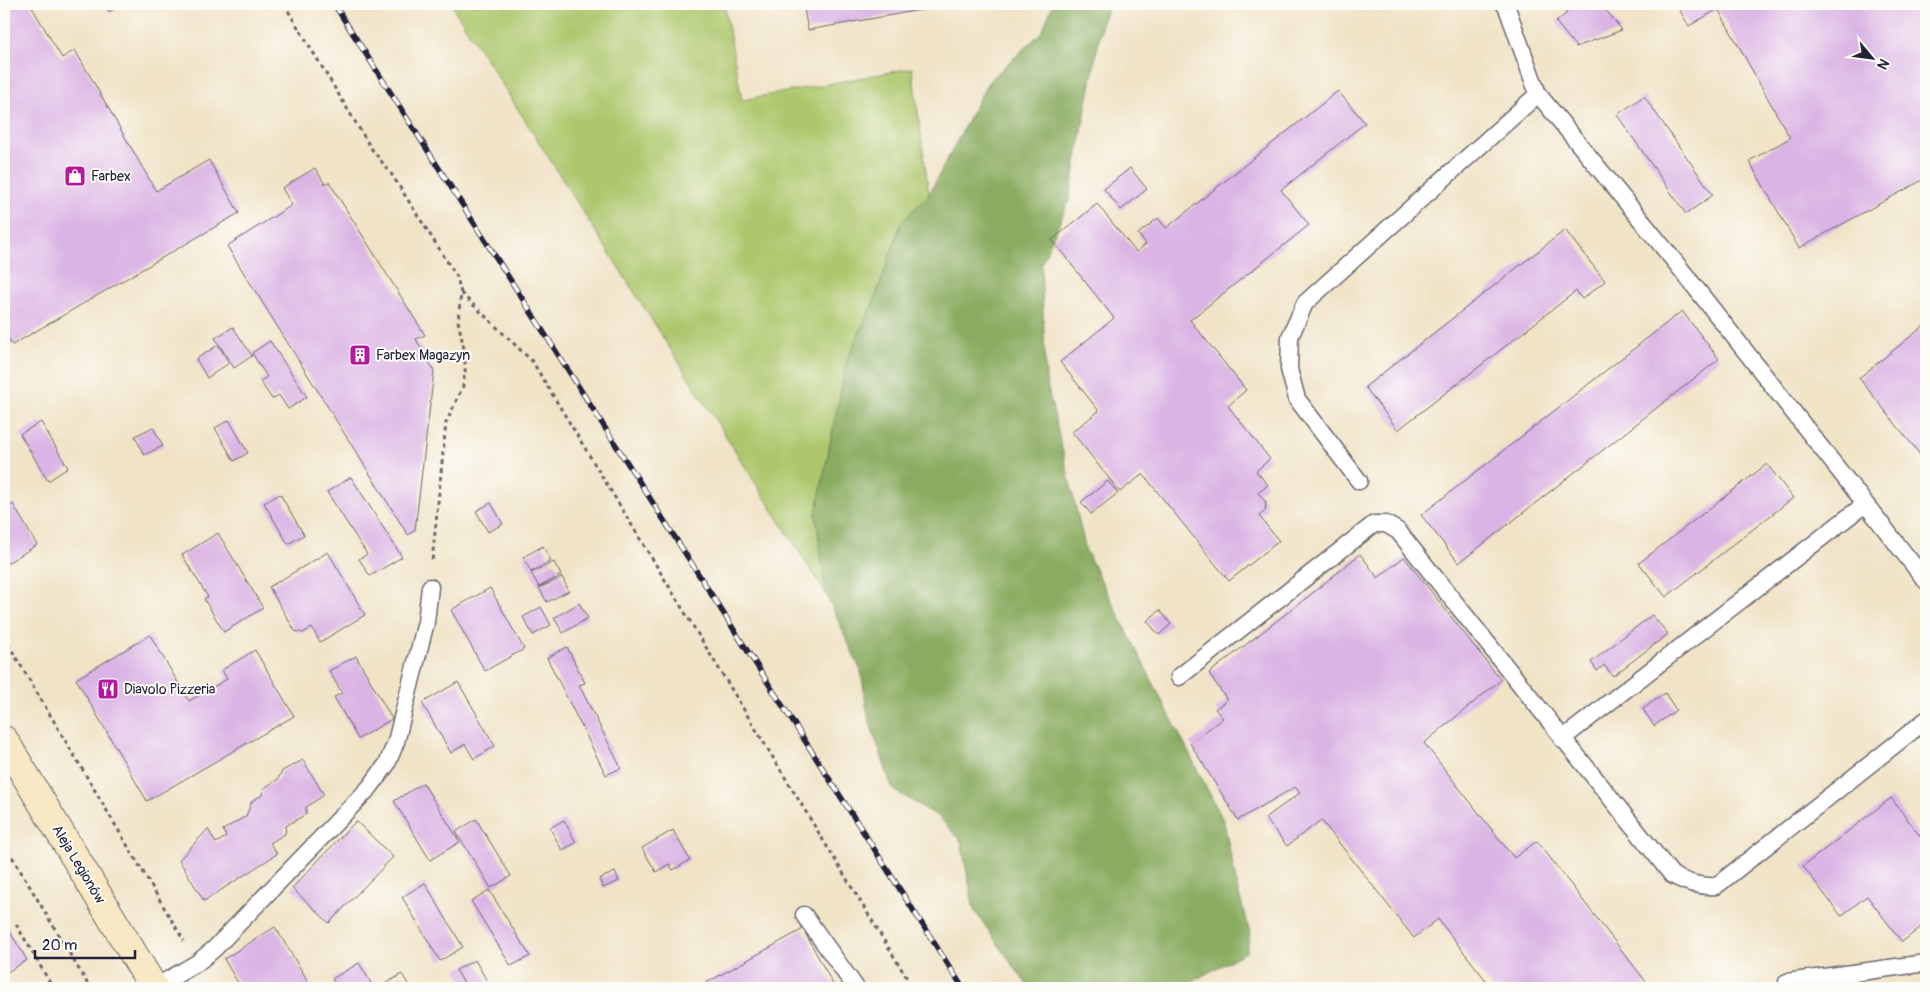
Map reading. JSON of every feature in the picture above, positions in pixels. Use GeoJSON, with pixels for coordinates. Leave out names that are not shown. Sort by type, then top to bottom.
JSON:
{"type":"FeatureCollection","features":[{"type":"Feature","properties":{"kind":"main road","name":"Aleja Legionów"},"geometry":{"type":"LineString","coordinates":[[4,740],[154,988]]}},
{"type":"Feature","properties":{"kind":"lane"},"geometry":{"type":"LineString","coordinates":[[1504,4],[1538,94],[1676,263],[1926,581]]}},
{"type":"Feature","properties":{"kind":"lane"},"geometry":{"type":"LineString","coordinates":[[1359,481],[1297,400],[1290,369],[1290,337],[1305,303],[1538,94]]}},
{"type":"Feature","properties":{"kind":"lane"},"geometry":{"type":"LineString","coordinates":[[1562,739],[1865,504]]}},
{"type":"Feature","properties":{"kind":"lane"},"geometry":{"type":"LineString","coordinates":[[1179,677],[1374,524],[1386,524],[1398,531],[1672,875],[1685,882],[1708,886],[1716,886],[1926,720]]}},
{"type":"Feature","properties":{"kind":"lane"},"geometry":{"type":"LineString","coordinates":[[154,988],[197,963],[214,949],[370,787],[387,764],[396,742],[426,622],[430,587]]}},
{"type":"Feature","properties":{"kind":"lane"},"geometry":{"type":"LineString","coordinates":[[804,914],[856,988]]}},
{"type":"Feature","properties":{"kind":"lane"},"geometry":{"type":"LineString","coordinates":[[1786,982],[1926,963]]}},
{"type":"Feature","properties":{"kind":"path"},"geometry":{"type":"LineString","coordinates":[[284,4],[371,148],[392,175],[457,277],[461,293],[458,321],[465,354],[464,379],[461,392],[446,423],[430,587]]}},
{"type":"Feature","properties":{"kind":"path"},"geometry":{"type":"LineString","coordinates":[[461,293],[532,361],[913,988]]}},
{"type":"Feature","properties":{"kind":"path"},"geometry":{"type":"LineString","coordinates":[[4,637],[197,963]]}},
{"type":"Feature","properties":{"kind":"path"},"geometry":{"type":"LineString","coordinates":[[4,843],[90,988]]}},
{"type":"Feature","properties":{"kind":"path"},"geometry":{"type":"LineString","coordinates":[[16,924],[53,988]]}},
{"type":"Feature","properties":{"kind":"green space"},"geometry":{"type":"Polygon","coordinates":[[[451,4],[724,4],[742,100],[912,68],[929,194],[902,221],[876,296],[847,360],[816,514],[826,594],[451,4]]]}},
{"type":"Feature","properties":{"kind":"green space"},"geometry":{"type":"Polygon","coordinates":[[[1053,4],[1109,4],[1102,23],[1069,201],[1041,264],[1046,380],[1086,551],[1224,822],[1238,891],[1250,933],[1246,952],[1180,988],[1029,988],[974,910],[961,841],[938,816],[893,790],[868,717],[861,671],[826,594],[816,514],[847,360],[876,296],[902,221],[929,194],[988,82],[1042,32],[1053,4]]]}},
{"type":"Feature","properties":{"kind":"building","name":"Farbex"},"geometry":{"type":"Polygon","coordinates":[[[4,4],[30,4],[62,58],[75,50],[156,191],[209,160],[239,213],[12,345],[4,331],[4,4]]]}},
{"type":"Feature","properties":{"kind":"building"},"geometry":{"type":"Polygon","coordinates":[[[104,4],[123,4],[109,12],[104,4]]]}},
{"type":"Feature","properties":{"kind":"building"},"geometry":{"type":"Polygon","coordinates":[[[803,4],[948,4],[948,5],[808,30],[803,4]]]}},
{"type":"Feature","properties":{"kind":"building"},"geometry":{"type":"Polygon","coordinates":[[[1560,4],[1601,4],[1622,30],[1576,47],[1556,22],[1567,13],[1560,4]]]}},
{"type":"Feature","properties":{"kind":"building"},"geometry":{"type":"Polygon","coordinates":[[[1676,4],[1926,4],[1926,54],[1924,55],[1926,59],[1926,178],[1799,248],[1749,161],[1790,138],[1718,9],[1689,26],[1676,4]]]}},
{"type":"Feature","properties":{"kind":"building"},"geometry":{"type":"Polygon","coordinates":[[[1338,91],[1365,123],[1281,190],[1309,225],[1190,320],[1246,390],[1228,406],[1270,459],[1256,471],[1268,485],[1258,493],[1266,502],[1265,511],[1259,516],[1279,541],[1229,581],[1143,474],[1120,492],[1072,432],[1099,411],[1060,362],[1114,318],[1052,240],[1097,204],[1136,252],[1146,244],[1138,234],[1158,218],[1166,228],[1338,91]]]}},
{"type":"Feature","properties":{"kind":"building"},"geometry":{"type":"Polygon","coordinates":[[[1644,96],[1713,195],[1686,214],[1617,115],[1644,96]]]}},
{"type":"Feature","properties":{"kind":"building","name":"Farbex Magazyn"},"geometry":{"type":"Polygon","coordinates":[[[315,168],[325,184],[329,182],[425,335],[416,339],[434,371],[415,530],[408,535],[227,246],[292,205],[282,188],[315,168]]]}},
{"type":"Feature","properties":{"kind":"building"},"geometry":{"type":"Polygon","coordinates":[[[1130,168],[1147,189],[1121,210],[1104,189],[1130,168]]]}},
{"type":"Feature","properties":{"kind":"building"},"geometry":{"type":"Polygon","coordinates":[[[1565,230],[1605,281],[1582,299],[1576,291],[1398,430],[1365,387],[1565,230]]]}},
{"type":"Feature","properties":{"kind":"building"},"geometry":{"type":"Polygon","coordinates":[[[1682,311],[1719,359],[1459,563],[1421,515],[1682,311]]]}},
{"type":"Feature","properties":{"kind":"building"},"geometry":{"type":"Polygon","coordinates":[[[1926,324],[1926,462],[1859,378],[1926,324]]]}},
{"type":"Feature","properties":{"kind":"building"},"geometry":{"type":"Polygon","coordinates":[[[233,327],[252,356],[234,368],[215,338],[233,327]]]}},
{"type":"Feature","properties":{"kind":"building"},"geometry":{"type":"Polygon","coordinates":[[[270,341],[307,397],[288,409],[279,395],[272,399],[260,381],[267,377],[252,353],[270,341]]]}},
{"type":"Feature","properties":{"kind":"building"},"geometry":{"type":"Polygon","coordinates":[[[218,345],[229,363],[207,378],[196,359],[218,345]]]}},
{"type":"Feature","properties":{"kind":"building"},"geometry":{"type":"Polygon","coordinates":[[[229,420],[248,453],[234,461],[215,428],[229,420]]]}},
{"type":"Feature","properties":{"kind":"building"},"geometry":{"type":"Polygon","coordinates":[[[41,422],[68,468],[48,481],[20,434],[41,422]]]}},
{"type":"Feature","properties":{"kind":"building"},"geometry":{"type":"Polygon","coordinates":[[[153,427],[163,446],[144,455],[135,436],[153,427]]]}},
{"type":"Feature","properties":{"kind":"building"},"geometry":{"type":"Polygon","coordinates":[[[1767,464],[1793,498],[1666,597],[1639,563],[1767,464]]]}},
{"type":"Feature","properties":{"kind":"building"},"geometry":{"type":"Polygon","coordinates":[[[351,477],[402,557],[370,576],[359,559],[367,554],[327,492],[351,477]]]}},
{"type":"Feature","properties":{"kind":"building"},"geometry":{"type":"Polygon","coordinates":[[[1108,481],[1118,493],[1091,514],[1081,502],[1108,481]]]}},
{"type":"Feature","properties":{"kind":"building"},"geometry":{"type":"Polygon","coordinates":[[[280,494],[304,535],[288,544],[264,503],[280,494]]]}},
{"type":"Feature","properties":{"kind":"building"},"geometry":{"type":"Polygon","coordinates":[[[491,503],[503,524],[488,532],[476,511],[491,503]]]}},
{"type":"Feature","properties":{"kind":"building"},"geometry":{"type":"Polygon","coordinates":[[[13,504],[37,545],[4,565],[4,509],[13,504]]]}},
{"type":"Feature","properties":{"kind":"building"},"geometry":{"type":"Polygon","coordinates":[[[218,533],[263,608],[224,632],[204,599],[208,597],[182,555],[218,533]]]}},
{"type":"Feature","properties":{"kind":"building"},"geometry":{"type":"Polygon","coordinates":[[[543,546],[551,561],[531,572],[523,557],[543,546]]]}},
{"type":"Feature","properties":{"kind":"building"},"geometry":{"type":"Polygon","coordinates":[[[328,552],[365,615],[320,642],[312,628],[303,633],[295,631],[269,587],[328,552]]]}},
{"type":"Feature","properties":{"kind":"building"},"geometry":{"type":"Polygon","coordinates":[[[1360,554],[1378,578],[1404,557],[1501,680],[1424,743],[1514,858],[1537,841],[1647,983],[1640,988],[1492,988],[1438,919],[1414,938],[1321,820],[1287,846],[1265,818],[1300,793],[1295,787],[1238,820],[1190,743],[1223,718],[1215,709],[1227,700],[1209,673],[1360,554]]]}},
{"type":"Feature","properties":{"kind":"building"},"geometry":{"type":"Polygon","coordinates":[[[554,562],[561,575],[539,587],[531,573],[554,562]]]}},
{"type":"Feature","properties":{"kind":"building"},"geometry":{"type":"Polygon","coordinates":[[[562,577],[569,591],[547,602],[539,588],[562,577]]]}},
{"type":"Feature","properties":{"kind":"building"},"geometry":{"type":"Polygon","coordinates":[[[490,588],[524,649],[485,671],[451,610],[490,588]]]}},
{"type":"Feature","properties":{"kind":"building"},"geometry":{"type":"Polygon","coordinates":[[[579,603],[588,618],[563,633],[554,618],[579,603]]]}},
{"type":"Feature","properties":{"kind":"building"},"geometry":{"type":"Polygon","coordinates":[[[541,607],[551,625],[533,635],[523,617],[541,607]]]}},
{"type":"Feature","properties":{"kind":"building"},"geometry":{"type":"Polygon","coordinates":[[[1160,610],[1171,624],[1159,635],[1147,621],[1160,610]]]}},
{"type":"Feature","properties":{"kind":"building"},"geometry":{"type":"Polygon","coordinates":[[[1652,615],[1668,634],[1613,676],[1604,665],[1597,671],[1591,662],[1652,615]]]}},
{"type":"Feature","properties":{"kind":"building"},"geometry":{"type":"Polygon","coordinates":[[[150,635],[189,701],[227,679],[222,670],[255,650],[294,716],[147,801],[76,679],[150,635]]]}},
{"type":"Feature","properties":{"kind":"building"},"geometry":{"type":"Polygon","coordinates":[[[567,647],[585,683],[579,685],[621,768],[606,775],[547,658],[567,647]]]}},
{"type":"Feature","properties":{"kind":"building"},"geometry":{"type":"Polygon","coordinates":[[[356,656],[392,719],[358,739],[334,697],[342,693],[329,671],[356,656]]]}},
{"type":"Feature","properties":{"kind":"building"},"geometry":{"type":"Polygon","coordinates":[[[458,682],[495,746],[474,759],[465,744],[451,753],[422,703],[458,682]]]}},
{"type":"Feature","properties":{"kind":"building"},"geometry":{"type":"Polygon","coordinates":[[[1665,693],[1676,710],[1654,726],[1643,709],[1665,693]]]}},
{"type":"Feature","properties":{"kind":"building"},"geometry":{"type":"Polygon","coordinates":[[[303,760],[324,795],[306,807],[306,814],[286,826],[285,834],[270,843],[277,854],[204,901],[179,860],[208,829],[216,843],[226,837],[223,830],[246,816],[252,801],[262,795],[264,788],[278,779],[282,771],[303,760]]]}},
{"type":"Feature","properties":{"kind":"building"},"geometry":{"type":"Polygon","coordinates":[[[423,783],[460,842],[430,860],[394,801],[423,783]]]}},
{"type":"Feature","properties":{"kind":"building"},"geometry":{"type":"Polygon","coordinates":[[[1891,798],[1926,844],[1926,923],[1902,942],[1867,896],[1841,916],[1803,866],[1891,798]]]}},
{"type":"Feature","properties":{"kind":"building"},"geometry":{"type":"Polygon","coordinates":[[[476,819],[511,876],[491,888],[456,832],[476,819]]]}},
{"type":"Feature","properties":{"kind":"building"},"geometry":{"type":"Polygon","coordinates":[[[564,820],[576,843],[562,850],[550,828],[564,820]]]}},
{"type":"Feature","properties":{"kind":"building"},"geometry":{"type":"Polygon","coordinates":[[[356,821],[393,857],[329,923],[292,888],[356,821]]]}},
{"type":"Feature","properties":{"kind":"building"},"geometry":{"type":"Polygon","coordinates":[[[673,830],[690,860],[673,870],[669,864],[656,872],[642,848],[673,830]]]}},
{"type":"Feature","properties":{"kind":"building"},"geometry":{"type":"Polygon","coordinates":[[[615,872],[619,881],[603,888],[599,879],[615,872]]]}},
{"type":"Feature","properties":{"kind":"building"},"geometry":{"type":"Polygon","coordinates":[[[425,883],[463,947],[440,961],[402,897],[425,883]]]}},
{"type":"Feature","properties":{"kind":"building"},"geometry":{"type":"Polygon","coordinates":[[[489,890],[530,956],[511,966],[471,901],[489,890]]]}},
{"type":"Feature","properties":{"kind":"building"},"geometry":{"type":"Polygon","coordinates":[[[4,922],[27,960],[4,974],[4,922]]]}},
{"type":"Feature","properties":{"kind":"building"},"geometry":{"type":"Polygon","coordinates":[[[275,927],[311,986],[307,988],[241,988],[224,959],[275,927]]]}},
{"type":"Feature","properties":{"kind":"building"},"geometry":{"type":"Polygon","coordinates":[[[803,929],[835,988],[697,988],[762,952],[803,929]]]}},
{"type":"Feature","properties":{"kind":"building"},"geometry":{"type":"Polygon","coordinates":[[[475,960],[491,988],[467,988],[456,970],[475,960]]]}},
{"type":"Feature","properties":{"kind":"building"},"geometry":{"type":"Polygon","coordinates":[[[359,963],[374,988],[338,988],[332,979],[359,963]]]}},
{"type":"Feature","properties":{"kind":"building"},"geometry":{"type":"Polygon","coordinates":[[[402,974],[409,986],[406,988],[378,988],[402,974]]]}},
{"type":"Feature","properties":{"kind":"railway"},"geometry":{"type":"LineString","coordinates":[[334,4],[963,988]]}},
{"type":"Feature","properties":{"kind":"place","name":"Farbex"},"geometry":{"type":"Point","coordinates":[75,176]}},
{"type":"Feature","properties":{"kind":"place","name":"Farbex Magazyn"},"geometry":{"type":"Point","coordinates":[360,355]}},
{"type":"Feature","properties":{"kind":"place","name":"Diavolo Pizzeria"},"geometry":{"type":"Point","coordinates":[108,689]}}]}
